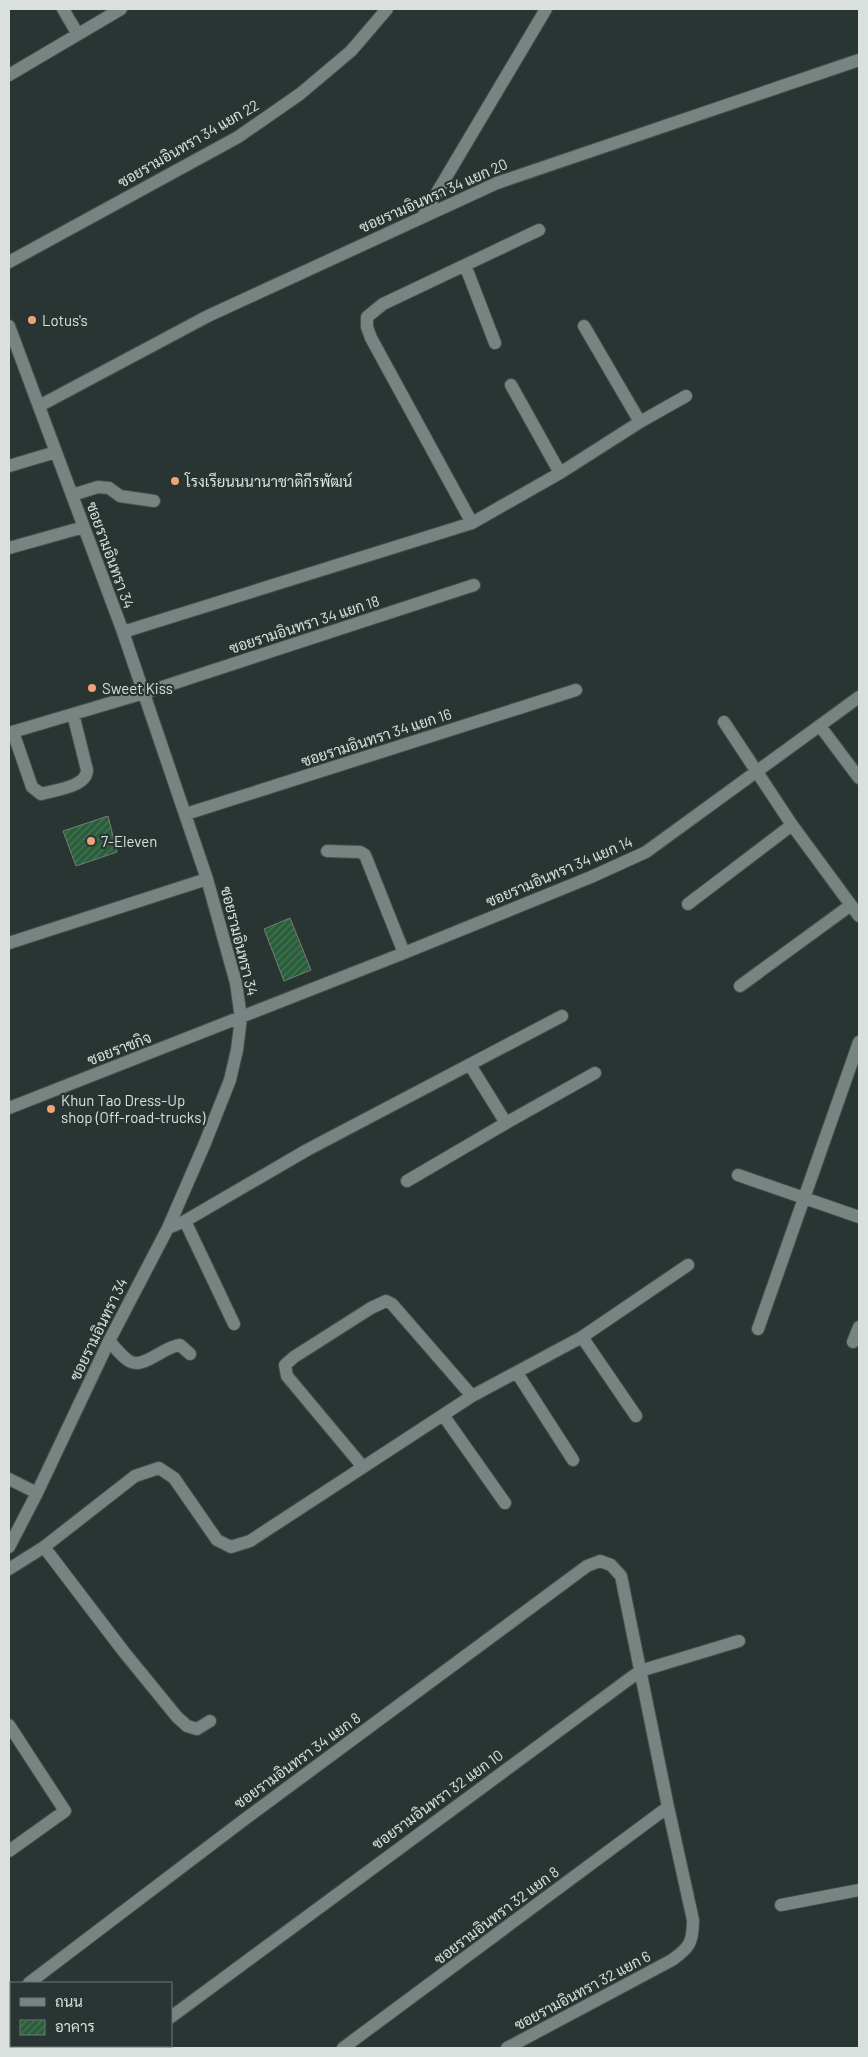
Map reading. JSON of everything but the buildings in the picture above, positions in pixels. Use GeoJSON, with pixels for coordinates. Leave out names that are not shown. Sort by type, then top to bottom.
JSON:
{"type":"FeatureCollection","features":[{"type":"Feature","properties":{"kind":"street"},"geometry":{"type":"LineString","coordinates":[[62,9],[77,33]]}},
{"type":"Feature","properties":{"kind":"street"},"geometry":{"type":"LineString","coordinates":[[9,75],[77,33],[121,9]]}},
{"type":"Feature","properties":{"kind":"street","name":"ซอยรามอินทรา 34 แยก 22"},"geometry":{"type":"LineString","coordinates":[[9,262],[238,137],[300,94],[351,51],[387,9]]}},
{"type":"Feature","properties":{"kind":"street"},"geometry":{"type":"LineString","coordinates":[[423,216],[546,9]]}},
{"type":"Feature","properties":{"kind":"street","name":"ซอยรามอินทรา 34 แยก 20"},"geometry":{"type":"LineString","coordinates":[[39,406],[208,316],[497,183],[859,60]]}},
{"type":"Feature","properties":{"kind":"street"},"geometry":{"type":"LineString","coordinates":[[472,523],[371,338],[367,327],[367,317],[383,304],[539,230]]}},
{"type":"Feature","properties":{"kind":"street"},"geometry":{"type":"LineString","coordinates":[[465,265],[495,343]]}},
{"type":"Feature","properties":{"kind":"street","name":"ซอยรามอินทรา 34"},"geometry":{"type":"LineString","coordinates":[[9,326],[13,353],[39,406],[123,632],[208,879],[236,983],[241,1018],[237,1050],[230,1080],[205,1144],[168,1228],[108,1341],[37,1493],[9,1547]]}},
{"type":"Feature","properties":{"kind":"street"},"geometry":{"type":"LineString","coordinates":[[584,326],[640,422]]}},
{"type":"Feature","properties":{"kind":"street"},"geometry":{"type":"LineString","coordinates":[[511,385],[560,473]]}},
{"type":"Feature","properties":{"kind":"street"},"geometry":{"type":"LineString","coordinates":[[123,632],[472,523],[560,473],[640,422],[686,396]]}},
{"type":"Feature","properties":{"kind":"street"},"geometry":{"type":"LineString","coordinates":[[9,466],[56,452]]}},
{"type":"Feature","properties":{"kind":"street"},"geometry":{"type":"LineString","coordinates":[[72,495],[98,487],[109,488],[120,496],[154,500]]}},
{"type":"Feature","properties":{"kind":"street"},"geometry":{"type":"LineString","coordinates":[[9,548],[84,527]]}},
{"type":"Feature","properties":{"kind":"street","name":"ซอยรามอินทรา 34 แยก 18"},"geometry":{"type":"LineString","coordinates":[[11,733],[144,693],[474,585]]}},
{"type":"Feature","properties":{"kind":"street","name":"ซอยรามอินทรา 34 แยก 16"},"geometry":{"type":"LineString","coordinates":[[186,814],[576,690]]}},
{"type":"Feature","properties":{"kind":"street","name":"ซอยรามอินทรา 34 แยก 14"},"geometry":{"type":"LineString","coordinates":[[241,1018],[591,877],[646,852],[859,697]]}},
{"type":"Feature","properties":{"kind":"street"},"geometry":{"type":"LineString","coordinates":[[11,733],[32,787],[37,792],[41,794],[79,783],[86,776],[87,770],[74,714]]}},
{"type":"Feature","properties":{"kind":"street"},"geometry":{"type":"LineString","coordinates":[[724,722],[792,825],[859,916]]}},
{"type":"Feature","properties":{"kind":"street"},"geometry":{"type":"LineString","coordinates":[[820,726],[859,778]]}},
{"type":"Feature","properties":{"kind":"street"},"geometry":{"type":"LineString","coordinates":[[688,904],[792,825]]}},
{"type":"Feature","properties":{"kind":"street"},"geometry":{"type":"LineString","coordinates":[[327,852],[360,852],[366,855],[404,953]]}},
{"type":"Feature","properties":{"kind":"street"},"geometry":{"type":"LineString","coordinates":[[9,943],[208,879]]}},
{"type":"Feature","properties":{"kind":"street"},"geometry":{"type":"LineString","coordinates":[[740,986],[851,904]]}},
{"type":"Feature","properties":{"kind":"street"},"geometry":{"type":"LineString","coordinates":[[168,1228],[185,1221],[307,1150],[562,1016]]}},
{"type":"Feature","properties":{"kind":"street","name":"ซอยราชกิจ"},"geometry":{"type":"LineString","coordinates":[[9,1108],[241,1018]]}},
{"type":"Feature","properties":{"kind":"street"},"geometry":{"type":"LineString","coordinates":[[758,1329],[859,1042]]}},
{"type":"Feature","properties":{"kind":"street"},"geometry":{"type":"LineString","coordinates":[[470,1065],[506,1123]]}},
{"type":"Feature","properties":{"kind":"street"},"geometry":{"type":"LineString","coordinates":[[407,1181],[595,1073]]}},
{"type":"Feature","properties":{"kind":"street"},"geometry":{"type":"LineString","coordinates":[[738,1175],[859,1217]]}},
{"type":"Feature","properties":{"kind":"street"},"geometry":{"type":"LineString","coordinates":[[185,1221],[234,1324]]}},
{"type":"Feature","properties":{"kind":"street"},"geometry":{"type":"LineString","coordinates":[[9,1569],[44,1546],[135,1476],[158,1468],[174,1478],[217,1540],[231,1547],[250,1541],[472,1396],[582,1337],[688,1265]]}},
{"type":"Feature","properties":{"kind":"street"},"geometry":{"type":"LineString","coordinates":[[362,1468],[287,1376],[285,1366],[294,1357],[371,1308],[386,1301],[392,1304],[472,1396]]}},
{"type":"Feature","properties":{"kind":"street"},"geometry":{"type":"LineString","coordinates":[[853,1342],[859,1327]]}},
{"type":"Feature","properties":{"kind":"street"},"geometry":{"type":"LineString","coordinates":[[582,1337],[636,1416]]}},
{"type":"Feature","properties":{"kind":"street"},"geometry":{"type":"LineString","coordinates":[[108,1341],[130,1362],[139,1363],[171,1346],[180,1345],[190,1354]]}},
{"type":"Feature","properties":{"kind":"street"},"geometry":{"type":"LineString","coordinates":[[517,1373],[573,1460]]}},
{"type":"Feature","properties":{"kind":"street"},"geometry":{"type":"LineString","coordinates":[[443,1415],[505,1503]]}},
{"type":"Feature","properties":{"kind":"street"},"geometry":{"type":"LineString","coordinates":[[9,1479],[37,1493]]}},
{"type":"Feature","properties":{"kind":"street"},"geometry":{"type":"LineString","coordinates":[[44,1546],[124,1652],[177,1717],[187,1726],[197,1729],[210,1721]]}},
{"type":"Feature","properties":{"kind":"street","name":"ซอยรามอินทรา 32 แยก 6"},"geometry":{"type":"LineString","coordinates":[[507,2048],[672,1960],[686,1950],[693,1936],[693,1920],[621,1576],[611,1565],[600,1562],[587,1566]]}},
{"type":"Feature","properties":{"kind":"street","name":"ซอยรามอินทรา 34 แยก 8"},"geometry":{"type":"LineString","coordinates":[[30,1982],[245,1819],[587,1566]]}},
{"type":"Feature","properties":{"kind":"street","name":"ซอยรามอินทรา 32 แยก 10"},"geometry":{"type":"LineString","coordinates":[[172,2016],[640,1670],[739,1641]]}},
{"type":"Feature","properties":{"kind":"street"},"geometry":{"type":"LineString","coordinates":[[9,1725],[65,1811],[9,1851]]}},
{"type":"Feature","properties":{"kind":"street","name":"ซอยรามอินทรา 32 แยก 8"},"geometry":{"type":"LineString","coordinates":[[343,2048],[668,1807]]}},
{"type":"Feature","properties":{"kind":"street"},"geometry":{"type":"LineString","coordinates":[[781,1905],[859,1890]]}},
{"type":"Feature","properties":{"kind":"place","name":"Lotus's"},"geometry":{"type":"Point","coordinates":[32,320]}},
{"type":"Feature","properties":{"kind":"place","name":"โรงเรียนนนานาชาติกีรพัฒน์"},"geometry":{"type":"Point","coordinates":[175,481]}},
{"type":"Feature","properties":{"kind":"place","name":"Sweet Kiss"},"geometry":{"type":"Point","coordinates":[92,688]}},
{"type":"Feature","properties":{"kind":"place","name":"7-Eleven"},"geometry":{"type":"Point","coordinates":[91,841]}},
{"type":"Feature","properties":{"kind":"place","name":"Khun Tao Dress-Up shop (Off-road-trucks)"},"geometry":{"type":"Point","coordinates":[51,1109]}}]}
